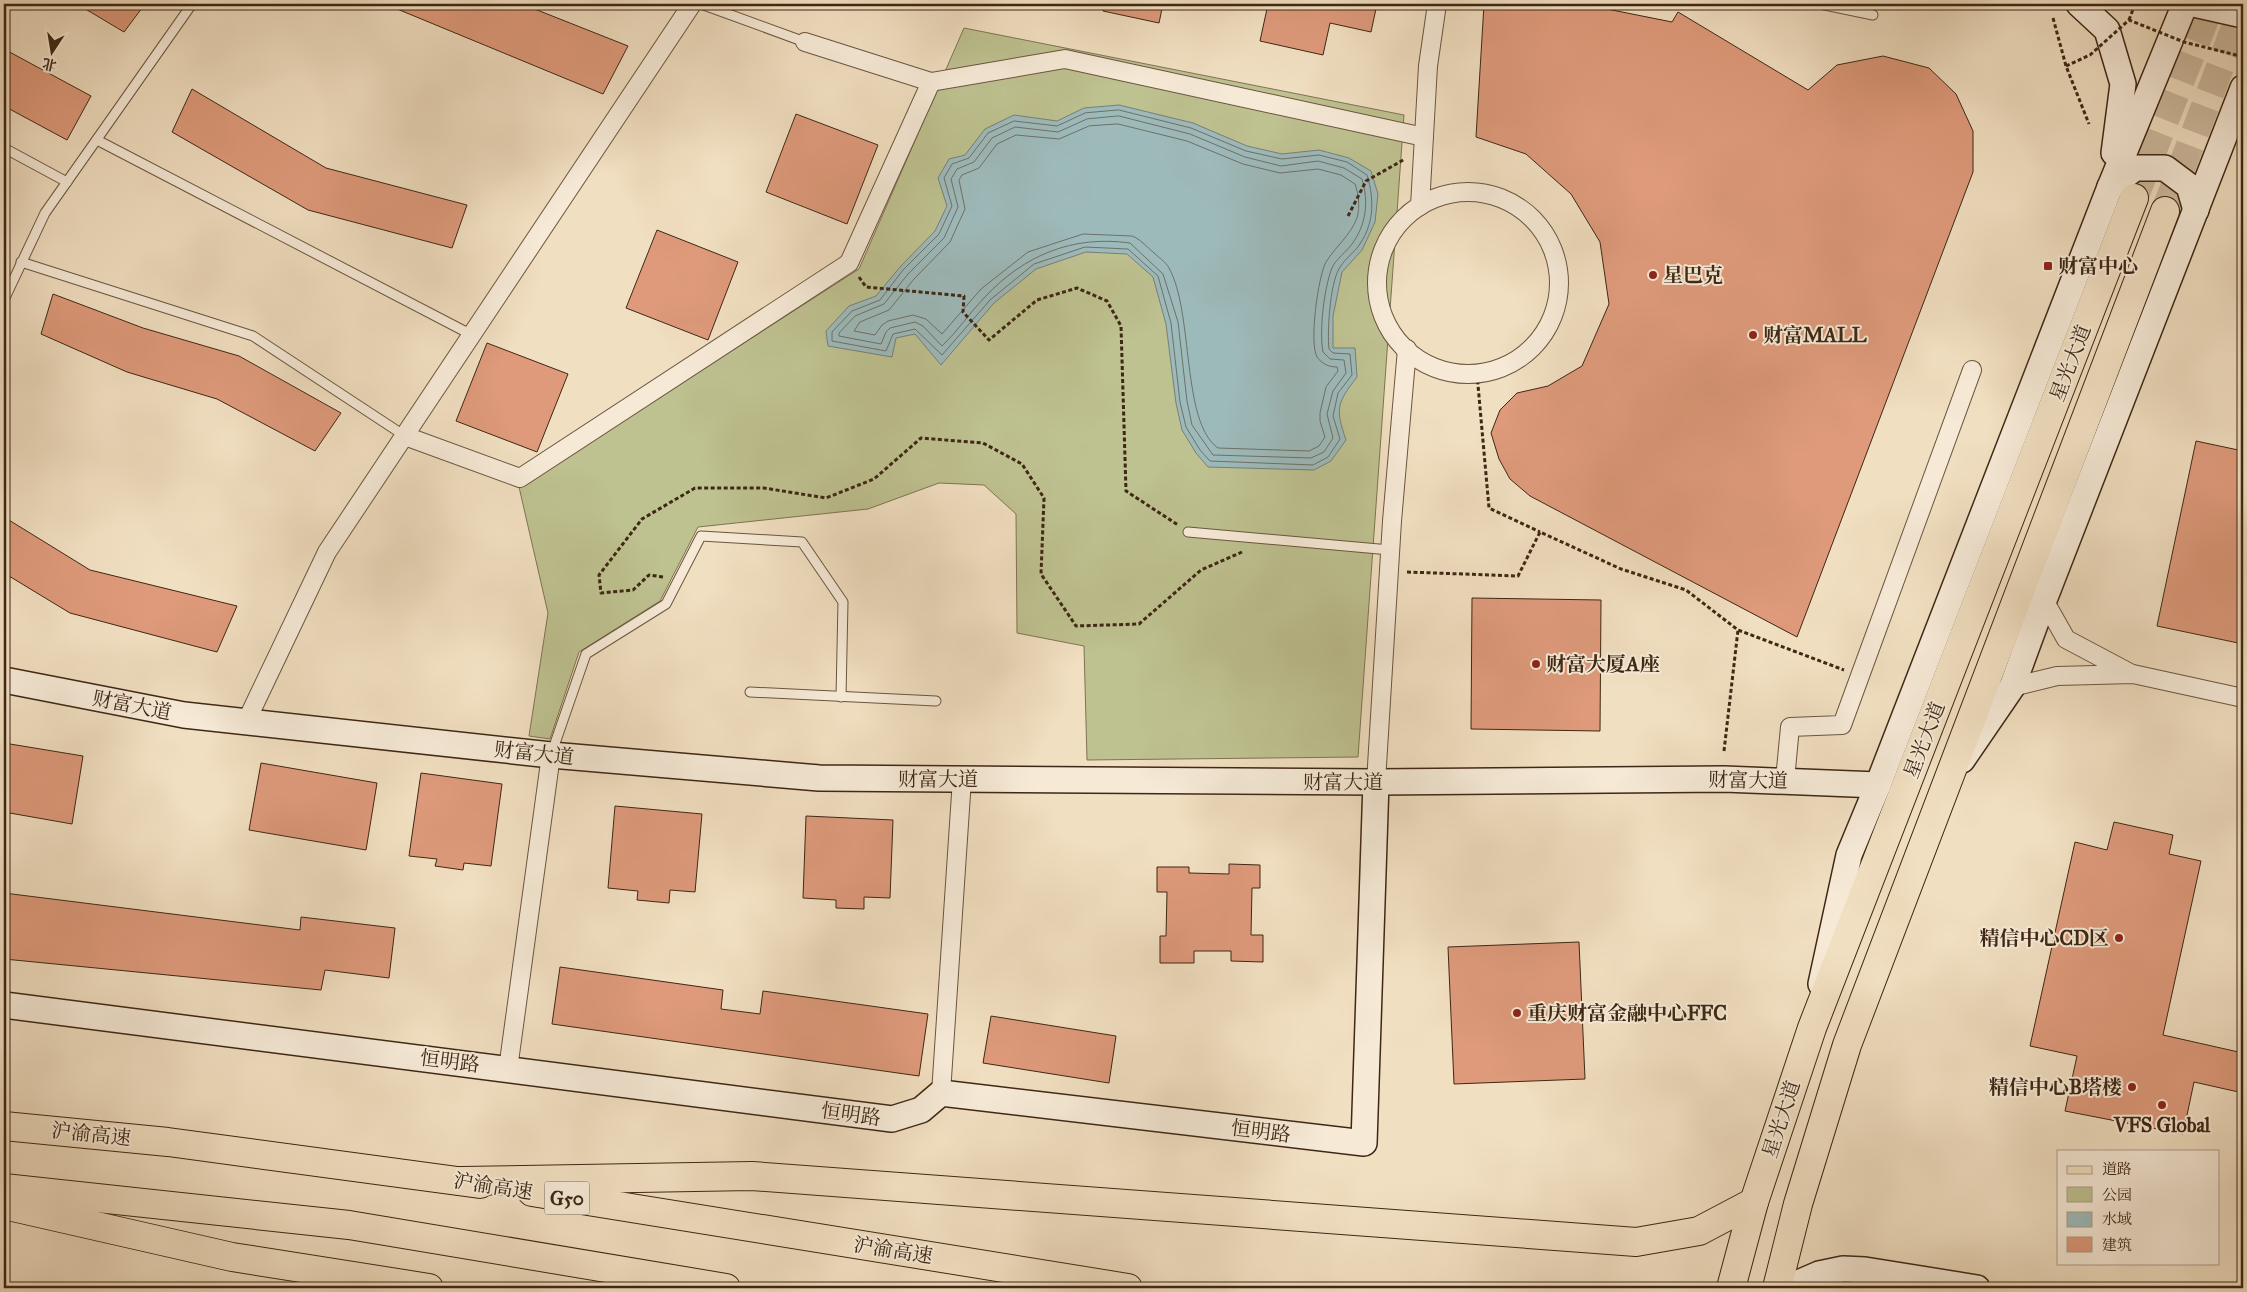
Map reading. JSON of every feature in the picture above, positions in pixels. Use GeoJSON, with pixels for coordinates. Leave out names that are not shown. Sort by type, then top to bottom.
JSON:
{"type":"FeatureCollection","features":[{"type":"Feature","properties":{"kind":"main road","name":"星光大道"},"geometry":{"type":"LineString","coordinates":[[1731,1288],[1754,1202],[1812,1028],[2134,198]]}},
{"type":"Feature","properties":{"kind":"main road","name":"星光大道"},"geometry":{"type":"LineString","coordinates":[[1777,1288],[1798,1204],[1847,1045],[2164,211]]}},
{"type":"Feature","properties":{"kind":"main road","name":"沪渝高速"},"geometry":{"type":"LineString","coordinates":[[4,1126],[168,1142],[461,1181],[1128,1288]]}},
{"type":"Feature","properties":{"kind":"main road"},"geometry":{"type":"LineString","coordinates":[[461,1181],[752,1176],[1636,1242],[1699,1231],[1754,1202]]}},
{"type":"Feature","properties":{"kind":"main road"},"geometry":{"type":"LineString","coordinates":[[4,1188],[349,1225],[726,1288]]}},
{"type":"Feature","properties":{"kind":"main road"},"geometry":{"type":"LineString","coordinates":[[4,1205],[232,1257],[429,1288]]}},
{"type":"Feature","properties":{"kind":"street"},"geometry":{"type":"LineString","coordinates":[[246,722],[327,552],[692,4]]}},
{"type":"Feature","properties":{"kind":"street"},"geometry":{"type":"LineString","coordinates":[[1420,206],[1428,66],[1437,4]]}},
{"type":"Feature","properties":{"kind":"street"},"geometry":{"type":"LineString","coordinates":[[2079,4],[2107,30],[2123,84],[2110,187]]}},
{"type":"Feature","properties":{"kind":"street"},"geometry":{"type":"LineString","coordinates":[[1812,1028],[1846,864],[2110,187],[2184,4]]}},
{"type":"Feature","properties":{"kind":"street"},"geometry":{"type":"LineString","coordinates":[[2194,4],[2243,15]]}},
{"type":"Feature","properties":{"kind":"street"},"geometry":{"type":"LineString","coordinates":[[805,42],[931,82],[1065,60],[1424,138]]}},
{"type":"Feature","properties":{"kind":"street"},"geometry":{"type":"LineString","coordinates":[[405,436],[520,478],[849,263],[931,82]]}},
{"type":"Feature","properties":{"kind":"street"},"geometry":{"type":"LineString","coordinates":[[1948,780],[2012,687],[2243,88]]}},
{"type":"Feature","properties":{"kind":"street"},"geometry":{"type":"LineString","coordinates":[[2220,146],[2243,122]]}},
{"type":"Feature","properties":{"kind":"street"},"geometry":{"type":"LineString","coordinates":[[2110,187],[2135,168],[2165,168],[2189,186],[2196,210]]}},
{"type":"Feature","properties":{"kind":"street"},"geometry":{"type":"LineString","coordinates":[[1479,193],[1508,201],[1532,218],[1550,242],[1559,270],[1558,299],[1548,327],[1530,350],[1506,366],[1477,374],[1447,372],[1419,360],[1396,340],[1382,312],[1377,282],[1382,252],[1397,226],[1420,206],[1448,194],[1479,193]]}},
{"type":"Feature","properties":{"kind":"street"},"geometry":{"type":"LineString","coordinates":[[1376,782],[1392,521],[1407,349]]}},
{"type":"Feature","properties":{"kind":"street"},"geometry":{"type":"LineString","coordinates":[[1785,780],[1790,727],[1842,725],[1972,370]]}},
{"type":"Feature","properties":{"kind":"street"},"geometry":{"type":"LineString","coordinates":[[2044,600],[2066,639],[2133,674]]}},
{"type":"Feature","properties":{"kind":"street"},"geometry":{"type":"LineString","coordinates":[[2012,687],[2057,676],[2133,674],[2243,698]]}},
{"type":"Feature","properties":{"kind":"street","name":"财富大道"},"geometry":{"type":"LineString","coordinates":[[4,680],[184,716],[551,755],[819,778],[1376,782],[1785,780],[1878,785]]}},
{"type":"Feature","properties":{"kind":"street"},"geometry":{"type":"LineString","coordinates":[[508,1068],[551,755]]}},
{"type":"Feature","properties":{"kind":"street"},"geometry":{"type":"LineString","coordinates":[[941,1093],[962,779]]}},
{"type":"Feature","properties":{"kind":"street","name":"恒明路"},"geometry":{"type":"LineString","coordinates":[[4,1005],[508,1068],[892,1119],[921,1110],[941,1093],[1364,1143],[1376,782]]}},
{"type":"Feature","properties":{"kind":"street"},"geometry":{"type":"LineString","coordinates":[[1792,1288],[1798,1283],[1819,1274],[1843,1269],[1865,1270],[1977,1288]]}},
{"type":"Feature","properties":{"kind":"lane"},"geometry":{"type":"LineString","coordinates":[[4,300],[45,213],[192,4]]}},
{"type":"Feature","properties":{"kind":"lane"},"geometry":{"type":"LineString","coordinates":[[701,4],[805,42]]}},
{"type":"Feature","properties":{"kind":"lane"},"geometry":{"type":"LineString","coordinates":[[1820,4],[1873,15]]}},
{"type":"Feature","properties":{"kind":"lane"},"geometry":{"type":"LineString","coordinates":[[97,140],[472,336]]}},
{"type":"Feature","properties":{"kind":"lane"},"geometry":{"type":"LineString","coordinates":[[4,148],[67,182]]}},
{"type":"Feature","properties":{"kind":"lane"},"geometry":{"type":"LineString","coordinates":[[21,262],[253,336],[405,436]]}},
{"type":"Feature","properties":{"kind":"lane"},"geometry":{"type":"LineString","coordinates":[[1188,532],[1390,550]]}},
{"type":"Feature","properties":{"kind":"lane"},"geometry":{"type":"LineString","coordinates":[[551,755],[586,654],[666,604],[701,536],[802,542],[843,602],[841,697]]}},
{"type":"Feature","properties":{"kind":"lane"},"geometry":{"type":"LineString","coordinates":[[750,692],[936,701]]}},
{"type":"Feature","properties":{"kind":"path"},"geometry":{"type":"LineString","coordinates":[[2066,66],[2090,55],[2129,20],[2135,4]]}},
{"type":"Feature","properties":{"kind":"path"},"geometry":{"type":"LineString","coordinates":[[2053,18],[2066,66],[2089,124]]}},
{"type":"Feature","properties":{"kind":"path"},"geometry":{"type":"LineString","coordinates":[[2129,20],[2184,42],[2236,55],[2243,55]]}},
{"type":"Feature","properties":{"kind":"path"},"geometry":{"type":"LineString","coordinates":[[1348,216],[1366,181],[1383,171]]}},
{"type":"Feature","properties":{"kind":"path"},"geometry":{"type":"LineString","coordinates":[[866,286],[964,296],[963,312],[989,340],[1037,300],[1077,288],[1107,301],[1121,326],[1126,490],[1188,532]]}},
{"type":"Feature","properties":{"kind":"path"},"geometry":{"type":"LineString","coordinates":[[1477,374],[1489,508],[1621,569],[1686,590],[1738,630],[1860,676]]}},
{"type":"Feature","properties":{"kind":"path"},"geometry":{"type":"LineString","coordinates":[[679,579],[649,575],[634,590],[601,593],[599,575],[642,519],[695,488],[764,488],[826,498],[874,479],[921,438],[983,443],[1022,464],[1044,498],[1041,574],[1076,626],[1138,624],[1201,570],[1270,539]]}},
{"type":"Feature","properties":{"kind":"path"},"geometry":{"type":"LineString","coordinates":[[1389,572],[1518,576],[1540,532]]}},
{"type":"Feature","properties":{"kind":"path"},"geometry":{"type":"LineString","coordinates":[[1724,751],[1738,630]]}},
{"type":"Feature","properties":{"kind":"green space"},"geometry":{"type":"Polygon","coordinates":[[[964,28],[1404,115],[1358,757],[1087,760],[1084,646],[1017,633],[1016,514],[984,485],[939,483],[868,509],[698,527],[660,601],[579,652],[550,739],[529,736],[548,613],[519,487],[859,269],[964,28]]]}},
{"type":"Feature","properties":{"kind":"water"},"geometry":{"type":"Polygon","coordinates":[[[1119,105],[1193,123],[1247,146],[1282,154],[1319,150],[1349,158],[1371,171],[1378,194],[1375,222],[1362,250],[1342,272],[1333,316],[1333,348],[1355,348],[1357,377],[1345,393],[1340,406],[1340,420],[1346,440],[1331,461],[1314,470],[1208,467],[1196,453],[1182,430],[1176,403],[1166,324],[1153,277],[1127,254],[1086,252],[1036,269],[994,303],[941,365],[915,334],[896,338],[892,357],[828,346],[826,331],[849,306],[876,296],[900,267],[935,231],[947,206],[938,178],[949,159],[965,155],[985,129],[1014,115],[1057,121],[1084,108],[1119,105]]]}},
{"type":"Feature","properties":{"kind":"building"},"geometry":{"type":"Polygon","coordinates":[[[77,4],[145,4],[124,32],[77,4]]]}},
{"type":"Feature","properties":{"kind":"building"},"geometry":{"type":"Polygon","coordinates":[[[385,4],[522,4],[628,46],[603,94],[385,4]]]}},
{"type":"Feature","properties":{"kind":"building"},"geometry":{"type":"Polygon","coordinates":[[[1104,4],[1163,4],[1159,23],[1103,11],[1104,4]]]}},
{"type":"Feature","properties":{"kind":"building"},"geometry":{"type":"Polygon","coordinates":[[[1268,4],[1377,4],[1371,32],[1330,23],[1323,55],[1260,41],[1268,4]]]}},
{"type":"Feature","properties":{"kind":"building","name":"财富MALL"},"geometry":{"type":"Polygon","coordinates":[[[1484,4],[1582,4],[1672,22],[1678,12],[1808,90],[1837,65],[1883,56],[1929,68],[1956,94],[1973,131],[1973,172],[1797,637],[1530,496],[1510,479],[1499,459],[1491,433],[1500,410],[1517,393],[1548,386],[1582,366],[1609,304],[1600,242],[1571,194],[1526,154],[1476,137],[1484,4]]]}},
{"type":"Feature","properties":{"kind":"building"},"geometry":{"type":"Polygon","coordinates":[[[4,49],[91,96],[67,140],[4,106],[4,49]]]}},
{"type":"Feature","properties":{"kind":"building"},"geometry":{"type":"Polygon","coordinates":[[[192,89],[326,168],[467,205],[452,248],[308,210],[172,132],[192,89]]]}},
{"type":"Feature","properties":{"kind":"building"},"geometry":{"type":"Polygon","coordinates":[[[796,114],[878,145],[847,224],[766,192],[796,114]]]}},
{"type":"Feature","properties":{"kind":"building"},"geometry":{"type":"Polygon","coordinates":[[[657,230],[738,262],[708,340],[626,308],[657,230]]]}},
{"type":"Feature","properties":{"kind":"building"},"geometry":{"type":"Polygon","coordinates":[[[53,294],[143,328],[239,356],[341,413],[315,451],[217,399],[127,372],[41,334],[53,294]]]}},
{"type":"Feature","properties":{"kind":"building"},"geometry":{"type":"Polygon","coordinates":[[[487,343],[568,374],[537,452],[456,421],[487,343]]]}},
{"type":"Feature","properties":{"kind":"building"},"geometry":{"type":"Polygon","coordinates":[[[2196,441],[2243,451],[2243,644],[2157,626],[2196,441]]]}},
{"type":"Feature","properties":{"kind":"building"},"geometry":{"type":"Polygon","coordinates":[[[4,517],[90,570],[237,606],[217,652],[70,613],[4,573],[4,517]]]}},
{"type":"Feature","properties":{"kind":"building","name":"财富大厦A座"},"geometry":{"type":"Polygon","coordinates":[[[1472,598],[1601,600],[1600,731],[1471,729],[1472,598]]]}},
{"type":"Feature","properties":{"kind":"building"},"geometry":{"type":"Polygon","coordinates":[[[4,743],[83,756],[72,824],[4,812],[4,743]]]}},
{"type":"Feature","properties":{"kind":"building"},"geometry":{"type":"Polygon","coordinates":[[[261,763],[377,783],[366,850],[249,830],[261,763]]]}},
{"type":"Feature","properties":{"kind":"building"},"geometry":{"type":"Polygon","coordinates":[[[421,773],[502,784],[491,866],[464,863],[463,870],[435,866],[437,859],[409,856],[421,773]]]}},
{"type":"Feature","properties":{"kind":"building"},"geometry":{"type":"Polygon","coordinates":[[[615,806],[702,814],[695,892],[670,890],[669,903],[637,900],[638,891],[608,888],[615,806]]]}},
{"type":"Feature","properties":{"kind":"building"},"geometry":{"type":"Polygon","coordinates":[[[806,816],[893,820],[890,898],[864,897],[864,909],[836,908],[836,900],[803,898],[806,816]]]}},
{"type":"Feature","properties":{"kind":"building","name":"精信中心CD区"},"geometry":{"type":"Polygon","coordinates":[[[2114,822],[2173,835],[2169,854],[2201,861],[2163,1035],[2243,1053],[2243,1093],[2194,1082],[2183,1134],[2065,1111],[2077,1056],[2030,1046],[2075,842],[2107,850],[2114,822]]]}},
{"type":"Feature","properties":{"kind":"building"},"geometry":{"type":"Polygon","coordinates":[[[1229,864],[1260,865],[1260,888],[1252,888],[1251,935],[1263,935],[1263,962],[1231,961],[1231,951],[1194,951],[1194,963],[1160,963],[1160,936],[1166,936],[1167,892],[1157,892],[1157,867],[1189,867],[1189,873],[1229,874],[1229,864]]]}},
{"type":"Feature","properties":{"kind":"building"},"geometry":{"type":"Polygon","coordinates":[[[4,893],[300,930],[301,917],[395,928],[389,978],[325,970],[321,990],[4,959],[4,893]]]}},
{"type":"Feature","properties":{"kind":"building","name":"重庆财富金融中心FFC"},"geometry":{"type":"Polygon","coordinates":[[[1579,942],[1585,1079],[1454,1084],[1448,947],[1579,942]]]}},
{"type":"Feature","properties":{"kind":"building"},"geometry":{"type":"Polygon","coordinates":[[[560,967],[723,990],[721,1009],[760,1014],[763,991],[928,1014],[919,1076],[552,1024],[560,967]]]}},
{"type":"Feature","properties":{"kind":"building"},"geometry":{"type":"Polygon","coordinates":[[[991,1016],[1116,1036],[1109,1083],[983,1063],[991,1016]]]}},
{"type":"Feature","properties":{"kind":"tunnel"},"geometry":{"type":"LineString","coordinates":[[2134,198],[2211,4]]}},
{"type":"Feature","properties":{"kind":"tunnel"},"geometry":{"type":"LineString","coordinates":[[2165,211],[2243,7]]}},
{"type":"Feature","properties":{"kind":"place","name":"财富中心"},"geometry":{"type":"Point","coordinates":[2048,266]}},
{"type":"Feature","properties":{"kind":"place","name":"星巴克"},"geometry":{"type":"Point","coordinates":[1653,275]}},
{"type":"Feature","properties":{"kind":"place","name":"财富MALL"},"geometry":{"type":"Point","coordinates":[1753,335]}},
{"type":"Feature","properties":{"kind":"place","name":"财富大厦A座"},"geometry":{"type":"Point","coordinates":[1536,664]}},
{"type":"Feature","properties":{"kind":"place","name":"精信中心CD区"},"geometry":{"type":"Point","coordinates":[2119,938]}},
{"type":"Feature","properties":{"kind":"place","name":"重庆财富金融中心FFC"},"geometry":{"type":"Point","coordinates":[1517,1013]}},
{"type":"Feature","properties":{"kind":"place","name":"精信中心B塔楼"},"geometry":{"type":"Point","coordinates":[2132,1087]}},
{"type":"Feature","properties":{"kind":"place","name":"VFS Global"},"geometry":{"type":"Point","coordinates":[2162,1105]}}]}
